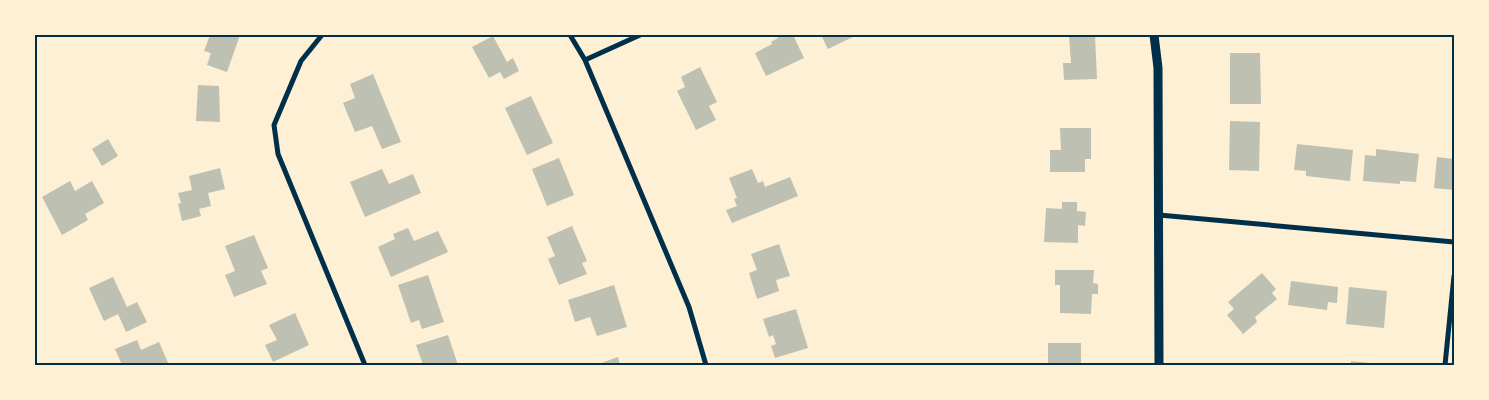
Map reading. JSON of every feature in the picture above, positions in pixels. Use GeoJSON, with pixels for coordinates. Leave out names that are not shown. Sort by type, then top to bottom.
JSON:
{"type":"FeatureCollection","features":[{"type":"Feature","properties":{"kind":"street"},"geometry":{"type":"LineString","coordinates":[[322,35],[301,60],[274,125],[278,154],[365,365]]}},
{"type":"Feature","properties":{"kind":"street"},"geometry":{"type":"LineString","coordinates":[[570,35],[585,60],[689,307],[706,365]]}},
{"type":"Feature","properties":{"kind":"street"},"geometry":{"type":"LineString","coordinates":[[585,60],[640,35]]}},
{"type":"Feature","properties":{"kind":"street"},"geometry":{"type":"LineString","coordinates":[[1154,35],[1158,68],[1159,365]]}},
{"type":"Feature","properties":{"kind":"street"},"geometry":{"type":"LineString","coordinates":[[1159,215],[1454,242]]}},
{"type":"Feature","properties":{"kind":"street"},"geometry":{"type":"LineString","coordinates":[[1445,365],[1454,276]]}},
{"type":"Feature","properties":{"kind":"building"},"geometry":{"type":"Polygon","coordinates":[[[210,35],[240,35],[227,72],[207,65],[211,53],[204,51],[210,35]]]}},
{"type":"Feature","properties":{"kind":"building"},"geometry":{"type":"Polygon","coordinates":[[[776,35],[793,35],[804,58],[766,76],[755,53],[772,44],[771,42],[778,38],[776,35]]]}},
{"type":"Feature","properties":{"kind":"building"},"geometry":{"type":"Polygon","coordinates":[[[821,35],[857,35],[828,49],[821,35]]]}},
{"type":"Feature","properties":{"kind":"building"},"geometry":{"type":"Polygon","coordinates":[[[1095,35],[1097,79],[1064,80],[1063,63],[1071,63],[1069,36],[1095,35]]]}},
{"type":"Feature","properties":{"kind":"building"},"geometry":{"type":"Polygon","coordinates":[[[493,36],[507,62],[513,58],[519,71],[504,79],[500,72],[489,78],[472,47],[493,36]]]}},
{"type":"Feature","properties":{"kind":"building"},"geometry":{"type":"Polygon","coordinates":[[[1230,53],[1260,53],[1261,104],[1230,104],[1230,53]]]}},
{"type":"Feature","properties":{"kind":"building"},"geometry":{"type":"Polygon","coordinates":[[[700,67],[717,102],[709,106],[716,120],[696,130],[677,91],[685,87],[681,77],[700,67]]]}},
{"type":"Feature","properties":{"kind":"building"},"geometry":{"type":"Polygon","coordinates":[[[373,74],[401,142],[382,149],[372,126],[355,132],[343,103],[355,98],[350,84],[373,74]]]}},
{"type":"Feature","properties":{"kind":"building"},"geometry":{"type":"Polygon","coordinates":[[[198,85],[219,86],[220,122],[196,121],[198,85]]]}},
{"type":"Feature","properties":{"kind":"building"},"geometry":{"type":"Polygon","coordinates":[[[531,96],[553,143],[527,155],[505,108],[531,96]]]}},
{"type":"Feature","properties":{"kind":"building"},"geometry":{"type":"Polygon","coordinates":[[[1230,121],[1260,122],[1259,171],[1229,170],[1230,121]]]}},
{"type":"Feature","properties":{"kind":"building"},"geometry":{"type":"Polygon","coordinates":[[[1060,128],[1091,128],[1091,159],[1085,159],[1085,172],[1050,172],[1050,150],[1061,150],[1060,128]]]}},
{"type":"Feature","properties":{"kind":"building"},"geometry":{"type":"Polygon","coordinates":[[[108,139],[118,156],[102,166],[92,149],[108,139]]]}},
{"type":"Feature","properties":{"kind":"building"},"geometry":{"type":"Polygon","coordinates":[[[1297,144],[1353,150],[1350,181],[1306,176],[1306,171],[1294,170],[1297,144]]]}},
{"type":"Feature","properties":{"kind":"building"},"geometry":{"type":"Polygon","coordinates":[[[1376,149],[1419,154],[1416,182],[1400,181],[1400,184],[1363,181],[1365,155],[1376,156],[1376,149]]]}},
{"type":"Feature","properties":{"kind":"building"},"geometry":{"type":"Polygon","coordinates":[[[1437,157],[1454,159],[1454,190],[1434,188],[1437,157]]]}},
{"type":"Feature","properties":{"kind":"building"},"geometry":{"type":"Polygon","coordinates":[[[559,158],[574,195],[547,206],[532,169],[559,158]]]}},
{"type":"Feature","properties":{"kind":"building"},"geometry":{"type":"Polygon","coordinates":[[[220,168],[225,189],[208,193],[211,206],[199,209],[201,216],[182,221],[178,204],[181,203],[178,193],[192,190],[189,176],[220,168]]]}},
{"type":"Feature","properties":{"kind":"building"},"geometry":{"type":"Polygon","coordinates":[[[382,169],[389,184],[413,174],[421,193],[365,217],[350,182],[382,169]]]}},
{"type":"Feature","properties":{"kind":"building"},"geometry":{"type":"Polygon","coordinates":[[[752,169],[758,183],[763,181],[765,187],[790,177],[798,196],[732,223],[726,210],[737,206],[734,199],[737,198],[729,178],[752,169]]]}},
{"type":"Feature","properties":{"kind":"building"},"geometry":{"type":"Polygon","coordinates":[[[70,181],[75,191],[92,181],[104,203],[85,214],[88,220],[62,235],[42,197],[70,181]]]}},
{"type":"Feature","properties":{"kind":"building"},"geometry":{"type":"Polygon","coordinates":[[[1062,202],[1077,202],[1077,211],[1086,212],[1085,226],[1078,225],[1078,243],[1044,242],[1046,208],[1062,209],[1062,202]]]}},
{"type":"Feature","properties":{"kind":"building"},"geometry":{"type":"Polygon","coordinates":[[[572,226],[587,261],[582,263],[587,274],[559,285],[548,259],[555,256],[547,237],[572,226]]]}},
{"type":"Feature","properties":{"kind":"building"},"geometry":{"type":"Polygon","coordinates":[[[408,228],[414,241],[438,231],[448,252],[391,277],[378,247],[395,239],[393,234],[408,228]]]}},
{"type":"Feature","properties":{"kind":"building"},"geometry":{"type":"Polygon","coordinates":[[[254,235],[268,268],[261,271],[267,284],[234,297],[225,275],[235,271],[225,246],[254,235]]]}},
{"type":"Feature","properties":{"kind":"building"},"geometry":{"type":"Polygon","coordinates":[[[779,244],[790,276],[776,280],[779,291],[757,299],[749,273],[757,270],[751,254],[779,244]]]}},
{"type":"Feature","properties":{"kind":"building"},"geometry":{"type":"Polygon","coordinates":[[[1055,270],[1094,270],[1093,283],[1098,284],[1098,294],[1092,294],[1091,314],[1060,313],[1060,285],[1055,285],[1055,270]]]}},
{"type":"Feature","properties":{"kind":"building"},"geometry":{"type":"Polygon","coordinates":[[[1262,273],[1276,289],[1272,293],[1277,299],[1255,317],[1257,322],[1243,334],[1227,315],[1234,309],[1228,302],[1262,273]]]}},
{"type":"Feature","properties":{"kind":"building"},"geometry":{"type":"Polygon","coordinates":[[[428,275],[444,322],[422,329],[419,320],[411,323],[398,285],[428,275]]]}},
{"type":"Feature","properties":{"kind":"building"},"geometry":{"type":"Polygon","coordinates":[[[113,277],[127,307],[137,302],[147,322],[126,332],[118,314],[104,321],[89,288],[113,277]]]}},
{"type":"Feature","properties":{"kind":"building"},"geometry":{"type":"Polygon","coordinates":[[[1291,281],[1338,287],[1337,303],[1328,302],[1327,310],[1288,305],[1291,281]]]}},
{"type":"Feature","properties":{"kind":"building"},"geometry":{"type":"Polygon","coordinates":[[[614,285],[627,327],[597,336],[590,317],[575,322],[568,300],[614,285]]]}},
{"type":"Feature","properties":{"kind":"building"},"geometry":{"type":"Polygon","coordinates":[[[1349,287],[1387,291],[1384,328],[1346,324],[1349,287]]]}},
{"type":"Feature","properties":{"kind":"building"},"geometry":{"type":"Polygon","coordinates":[[[796,309],[808,348],[775,358],[771,346],[776,344],[773,335],[769,337],[763,319],[796,309]]]}},
{"type":"Feature","properties":{"kind":"building"},"geometry":{"type":"Polygon","coordinates":[[[295,313],[309,345],[273,362],[265,345],[277,340],[269,325],[295,313]]]}},
{"type":"Feature","properties":{"kind":"building"},"geometry":{"type":"Polygon","coordinates":[[[448,335],[458,365],[423,365],[416,345],[448,335]]]}},
{"type":"Feature","properties":{"kind":"building"},"geometry":{"type":"Polygon","coordinates":[[[137,340],[141,350],[159,342],[169,365],[122,365],[115,349],[137,340]]]}},
{"type":"Feature","properties":{"kind":"building"},"geometry":{"type":"Polygon","coordinates":[[[1048,343],[1081,343],[1081,365],[1048,365],[1048,343]]]}},
{"type":"Feature","properties":{"kind":"building"},"geometry":{"type":"Polygon","coordinates":[[[618,357],[620,365],[596,365],[618,357]]]}},
{"type":"Feature","properties":{"kind":"building"},"geometry":{"type":"Polygon","coordinates":[[[1351,361],[1380,364],[1380,365],[1351,365],[1351,361]]]}}]}
